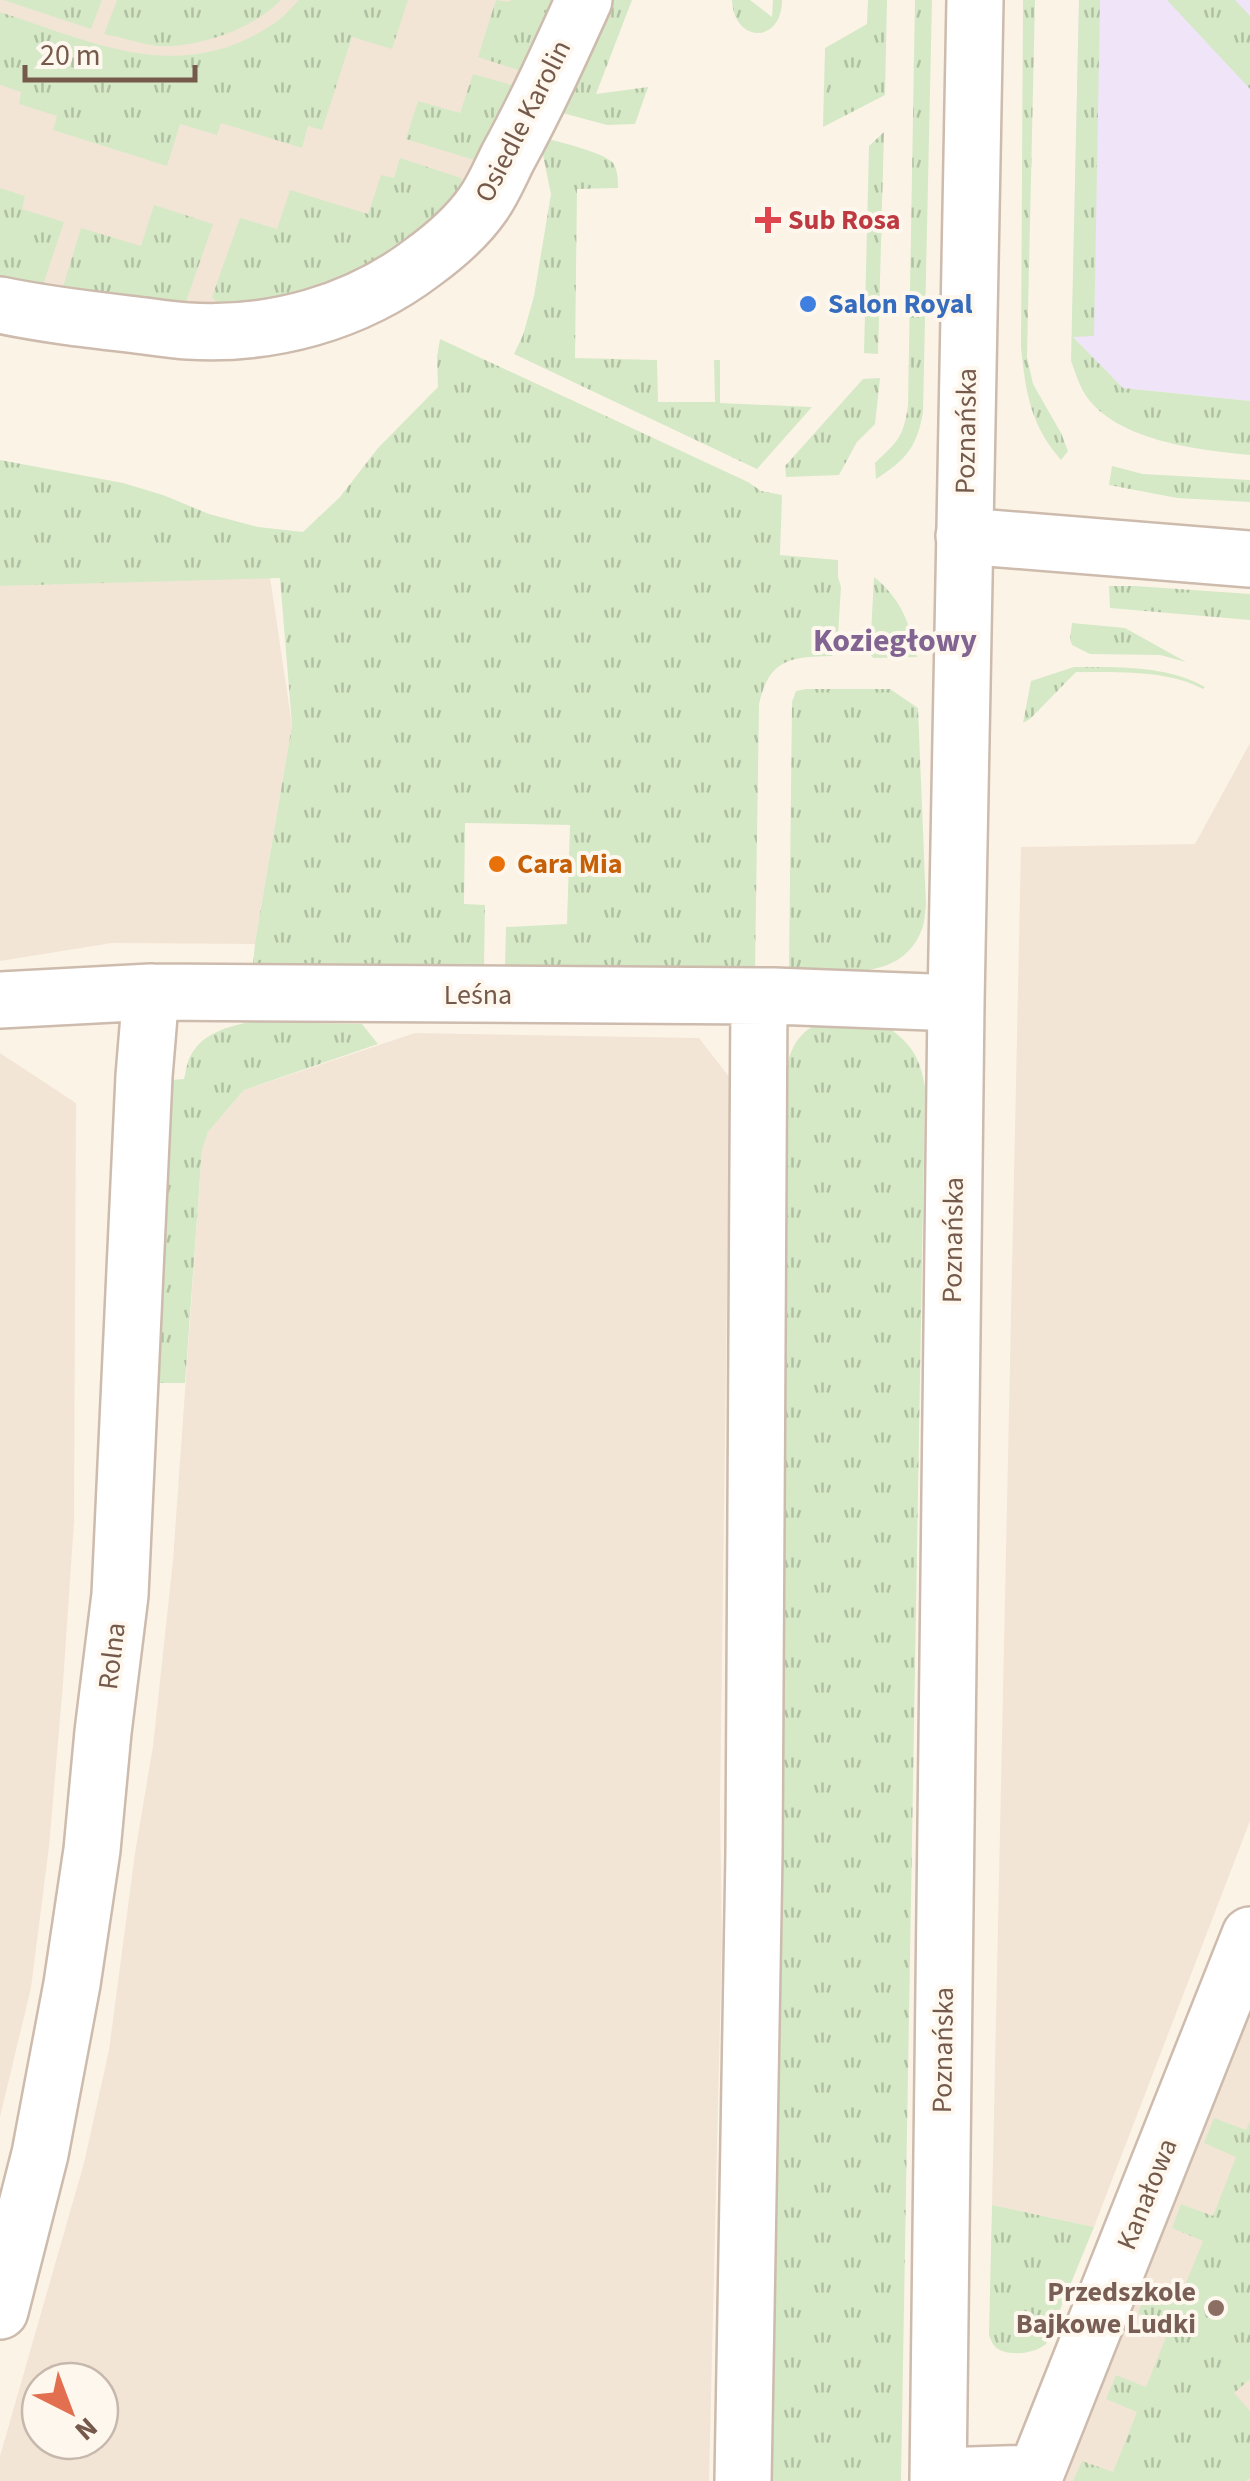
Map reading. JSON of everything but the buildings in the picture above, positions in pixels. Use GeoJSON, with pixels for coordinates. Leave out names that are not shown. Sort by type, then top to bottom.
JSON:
{"type":"FeatureCollection","features":[{"type":"Feature","properties":{"kind":"street","name":"Osiedle Karolin"},"geometry":{"type":"LineString","coordinates":[[0,304],[44,314],[188,331],[244,330],[296,323],[371,296],[440,250],[484,203],[530,117],[584,0]]}},
{"type":"Feature","properties":{"kind":"street","name":"Poznańska"},"geometry":{"type":"LineString","coordinates":[[938,2479],[956,1003],[975,0]]}},
{"type":"Feature","properties":{"kind":"street"},"geometry":{"type":"LineString","coordinates":[[964,536],[1250,559]]}},
{"type":"Feature","properties":{"kind":"street","name":"Leśna"},"geometry":{"type":"LineString","coordinates":[[0,1000],[152,992],[760,997],[956,1003]]}},
{"type":"Feature","properties":{"kind":"street","name":"Rolna"},"geometry":{"type":"LineString","coordinates":[[0,2311],[40,2154],[92,1850],[120,1595],[144,1076],[152,992]]}},
{"type":"Feature","properties":{"kind":"street"},"geometry":{"type":"LineString","coordinates":[[743,2481],[754,1854],[760,997]]}},
{"type":"Feature","properties":{"kind":"street","name":"Kanałowa"},"geometry":{"type":"LineString","coordinates":[[938,2479],[1036,2473],[1250,1934]]}},
{"type":"Feature","properties":{"kind":"shaded area"},"geometry":{"type":"Polygon","coordinates":[[[0,0],[604,0],[395,305],[0,307],[0,0]]]}},
{"type":"Feature","properties":{"kind":"shaded area"},"geometry":{"type":"Polygon","coordinates":[[[1079,0],[1250,0],[1250,401],[1123,388],[1072,336],[1079,0]]]}},
{"type":"Feature","properties":{"kind":"shaded area"},"geometry":{"type":"Polygon","coordinates":[[[270,577],[292,725],[255,944],[112,943],[0,961],[0,586],[270,577]]]}},
{"type":"Feature","properties":{"kind":"shaded area"},"geometry":{"type":"Polygon","coordinates":[[[1250,743],[1250,1821],[1094,2227],[992,2205],[1021,847],[1195,844],[1250,743]]]}},
{"type":"Feature","properties":{"kind":"shaded area"},"geometry":{"type":"Polygon","coordinates":[[[415,1033],[699,1038],[730,1078],[720,1804],[722,1940],[709,2481],[0,2481],[0,2456],[20,2386],[20,2461],[120,2461],[120,2361],[27,2361],[84,2163],[109,2050],[153,1746],[173,1560],[202,1150],[208,1132],[244,1090],[415,1033]]]}},
{"type":"Feature","properties":{"kind":"shaded area"},"geometry":{"type":"Polygon","coordinates":[[[0,1053],[76,1103],[74,1522],[63,1684],[49,1847],[31,1988],[0,2117],[0,1053]]]}},
{"type":"Feature","properties":{"kind":"shaded area"},"geometry":{"type":"Polygon","coordinates":[[[1250,2003],[1250,2481],[1065,2481],[1250,2003]]]}},
{"type":"Feature","properties":{"kind":"green space"},"geometry":{"type":"Polygon","coordinates":[[[3,0],[102,0],[91,29],[3,0]]]}},
{"type":"Feature","properties":{"kind":"green space"},"geometry":{"type":"Polygon","coordinates":[[[117,0],[281,0],[256,20],[224,35],[190,44],[158,46],[104,34],[117,0]]]}},
{"type":"Feature","properties":{"kind":"green space"},"geometry":{"type":"Polygon","coordinates":[[[299,0],[408,0],[392,49],[352,37],[322,130],[308,126],[302,148],[221,123],[217,135],[180,124],[167,166],[53,130],[57,116],[19,104],[21,92],[0,85],[0,12],[102,45],[169,56],[236,44],[274,24],[299,0]]]}},
{"type":"Feature","properties":{"kind":"green space"},"geometry":{"type":"Polygon","coordinates":[[[496,0],[574,0],[524,72],[478,57],[496,0]]]}},
{"type":"Feature","properties":{"kind":"green space"},"geometry":{"type":"Polygon","coordinates":[[[600,0],[632,0],[596,94],[648,87],[635,124],[607,125],[555,111],[600,0]]]}},
{"type":"Feature","properties":{"kind":"green space"},"geometry":{"type":"Polygon","coordinates":[[[732,0],[750,0],[772,17],[773,0],[782,0],[780,14],[767,31],[749,31],[741,25],[732,0]]]}},
{"type":"Feature","properties":{"kind":"green space"},"geometry":{"type":"Polygon","coordinates":[[[868,0],[887,0],[885,95],[823,127],[825,48],[867,24],[868,0]]]}},
{"type":"Feature","properties":{"kind":"green space"},"geometry":{"type":"Polygon","coordinates":[[[915,0],[932,0],[923,412],[909,452],[876,479],[875,463],[898,438],[908,406],[915,0]]]}},
{"type":"Feature","properties":{"kind":"green space"},"geometry":{"type":"Polygon","coordinates":[[[1023,0],[1035,0],[1027,357],[1033,384],[1068,451],[1061,460],[1042,434],[1031,407],[1021,348],[1023,0]]]}},
{"type":"Feature","properties":{"kind":"green space"},"geometry":{"type":"Polygon","coordinates":[[[1079,0],[1100,0],[1094,336],[1073,337],[1123,388],[1250,401],[1250,455],[1158,440],[1114,421],[1096,408],[1083,391],[1071,361],[1079,0]]]}},
{"type":"Feature","properties":{"kind":"green space"},"geometry":{"type":"Polygon","coordinates":[[[1167,0],[1235,0],[1250,16],[1250,89],[1167,0]]]}},
{"type":"Feature","properties":{"kind":"green space"},"geometry":{"type":"Polygon","coordinates":[[[473,74],[519,87],[504,148],[474,160],[406,139],[418,101],[460,113],[473,74]]]}},
{"type":"Feature","properties":{"kind":"green space"},"geometry":{"type":"Polygon","coordinates":[[[884,132],[878,354],[864,353],[869,146],[884,132]]]}},
{"type":"Feature","properties":{"kind":"green space"},"geometry":{"type":"Polygon","coordinates":[[[539,136],[607,159],[617,175],[618,188],[577,189],[575,358],[657,360],[658,402],[715,402],[714,360],[720,360],[720,403],[812,407],[757,469],[514,354],[534,296],[551,194],[539,136]]]}},
{"type":"Feature","properties":{"kind":"green space"},"geometry":{"type":"Polygon","coordinates":[[[400,158],[461,178],[468,206],[366,286],[224,310],[212,297],[240,218],[277,229],[290,190],[368,214],[381,175],[394,178],[400,158]]]}},
{"type":"Feature","properties":{"kind":"green space"},"geometry":{"type":"Polygon","coordinates":[[[0,188],[25,196],[22,209],[64,222],[42,288],[0,292],[0,188]]]}},
{"type":"Feature","properties":{"kind":"green space"},"geometry":{"type":"Polygon","coordinates":[[[154,205],[213,224],[186,302],[165,314],[61,293],[81,228],[141,246],[154,205]]]}},
{"type":"Feature","properties":{"kind":"green space"},"geometry":{"type":"Polygon","coordinates":[[[440,339],[761,491],[782,495],[780,555],[838,560],[841,587],[837,650],[832,656],[793,660],[775,669],[759,704],[755,970],[505,966],[506,927],[567,924],[570,825],[465,823],[464,904],[485,905],[484,966],[253,965],[292,725],[280,578],[0,586],[0,460],[123,483],[209,514],[258,527],[303,532],[340,497],[378,448],[438,387],[440,339]]]}},
{"type":"Feature","properties":{"kind":"green space"},"geometry":{"type":"Polygon","coordinates":[[[880,378],[875,424],[857,442],[839,475],[786,477],[785,466],[863,379],[880,378]]]}},
{"type":"Feature","properties":{"kind":"green space"},"geometry":{"type":"Polygon","coordinates":[[[1112,466],[1143,474],[1250,480],[1250,502],[1177,498],[1109,485],[1112,466]]]}},
{"type":"Feature","properties":{"kind":"green space"},"geometry":{"type":"Polygon","coordinates":[[[874,577],[903,612],[917,657],[873,658],[870,653],[874,577]]]}},
{"type":"Feature","properties":{"kind":"green space"},"geometry":{"type":"Polygon","coordinates":[[[1109,586],[1250,594],[1250,620],[1110,608],[1109,586]]]}},
{"type":"Feature","properties":{"kind":"green space"},"geometry":{"type":"Polygon","coordinates":[[[1072,623],[1125,628],[1186,662],[1160,655],[1090,654],[1072,645],[1072,623]]]}},
{"type":"Feature","properties":{"kind":"green space"},"geometry":{"type":"Polygon","coordinates":[[[1074,667],[1158,671],[1205,687],[1157,675],[1076,672],[1023,723],[1031,681],[1074,667]]]}},
{"type":"Feature","properties":{"kind":"green space"},"geometry":{"type":"Polygon","coordinates":[[[890,689],[918,708],[925,917],[912,947],[883,966],[846,971],[789,968],[792,702],[796,691],[890,689]]]}},
{"type":"Feature","properties":{"kind":"green space"},"geometry":{"type":"Polygon","coordinates":[[[836,1021],[881,1022],[911,1049],[925,1087],[901,2481],[766,2481],[787,1065],[793,1048],[811,1028],[836,1021]]]}},
{"type":"Feature","properties":{"kind":"green space"},"geometry":{"type":"Polygon","coordinates":[[[249,1022],[362,1024],[378,1044],[244,1090],[208,1132],[202,1150],[185,1383],[154,1383],[171,1080],[184,1079],[191,1055],[209,1036],[249,1022]]]}},
{"type":"Feature","properties":{"kind":"green space","name":"Przedszkole Bajkowe Ludki"},"geometry":{"type":"Polygon","coordinates":[[[1214,2118],[1246,2130],[1250,2121],[1250,2379],[1234,2393],[1250,2411],[1250,2478],[1073,2481],[1082,2461],[1113,2472],[1137,2412],[1106,2399],[1116,2375],[1146,2387],[1170,2327],[1138,2313],[1148,2289],[1179,2300],[1203,2241],[1172,2228],[1181,2204],[1213,2216],[1236,2157],[1204,2143],[1214,2118]]]}},
{"type":"Feature","properties":{"kind":"green space"},"geometry":{"type":"Polygon","coordinates":[[[992,2205],[1094,2227],[1046,2344],[1030,2352],[1003,2351],[989,2335],[992,2205]]]}},
{"type":"Feature","properties":{"kind":"place","name":"Sub Rosa"},"geometry":{"type":"Point","coordinates":[768,220]}},
{"type":"Feature","properties":{"kind":"place","name":"Salon Royal"},"geometry":{"type":"Point","coordinates":[808,304]}},
{"type":"Feature","properties":{"kind":"place","name":"Cara Mia"},"geometry":{"type":"Point","coordinates":[497,864]}},
{"type":"Feature","properties":{"kind":"place","name":"Przedszkole Bajkowe Ludki"},"geometry":{"type":"Point","coordinates":[1216,2308]}},
{"type":"Feature","properties":{"kind":"district","name":"Koziegłowy"},"geometry":{"type":"Point","coordinates":[895,641]}}]}
